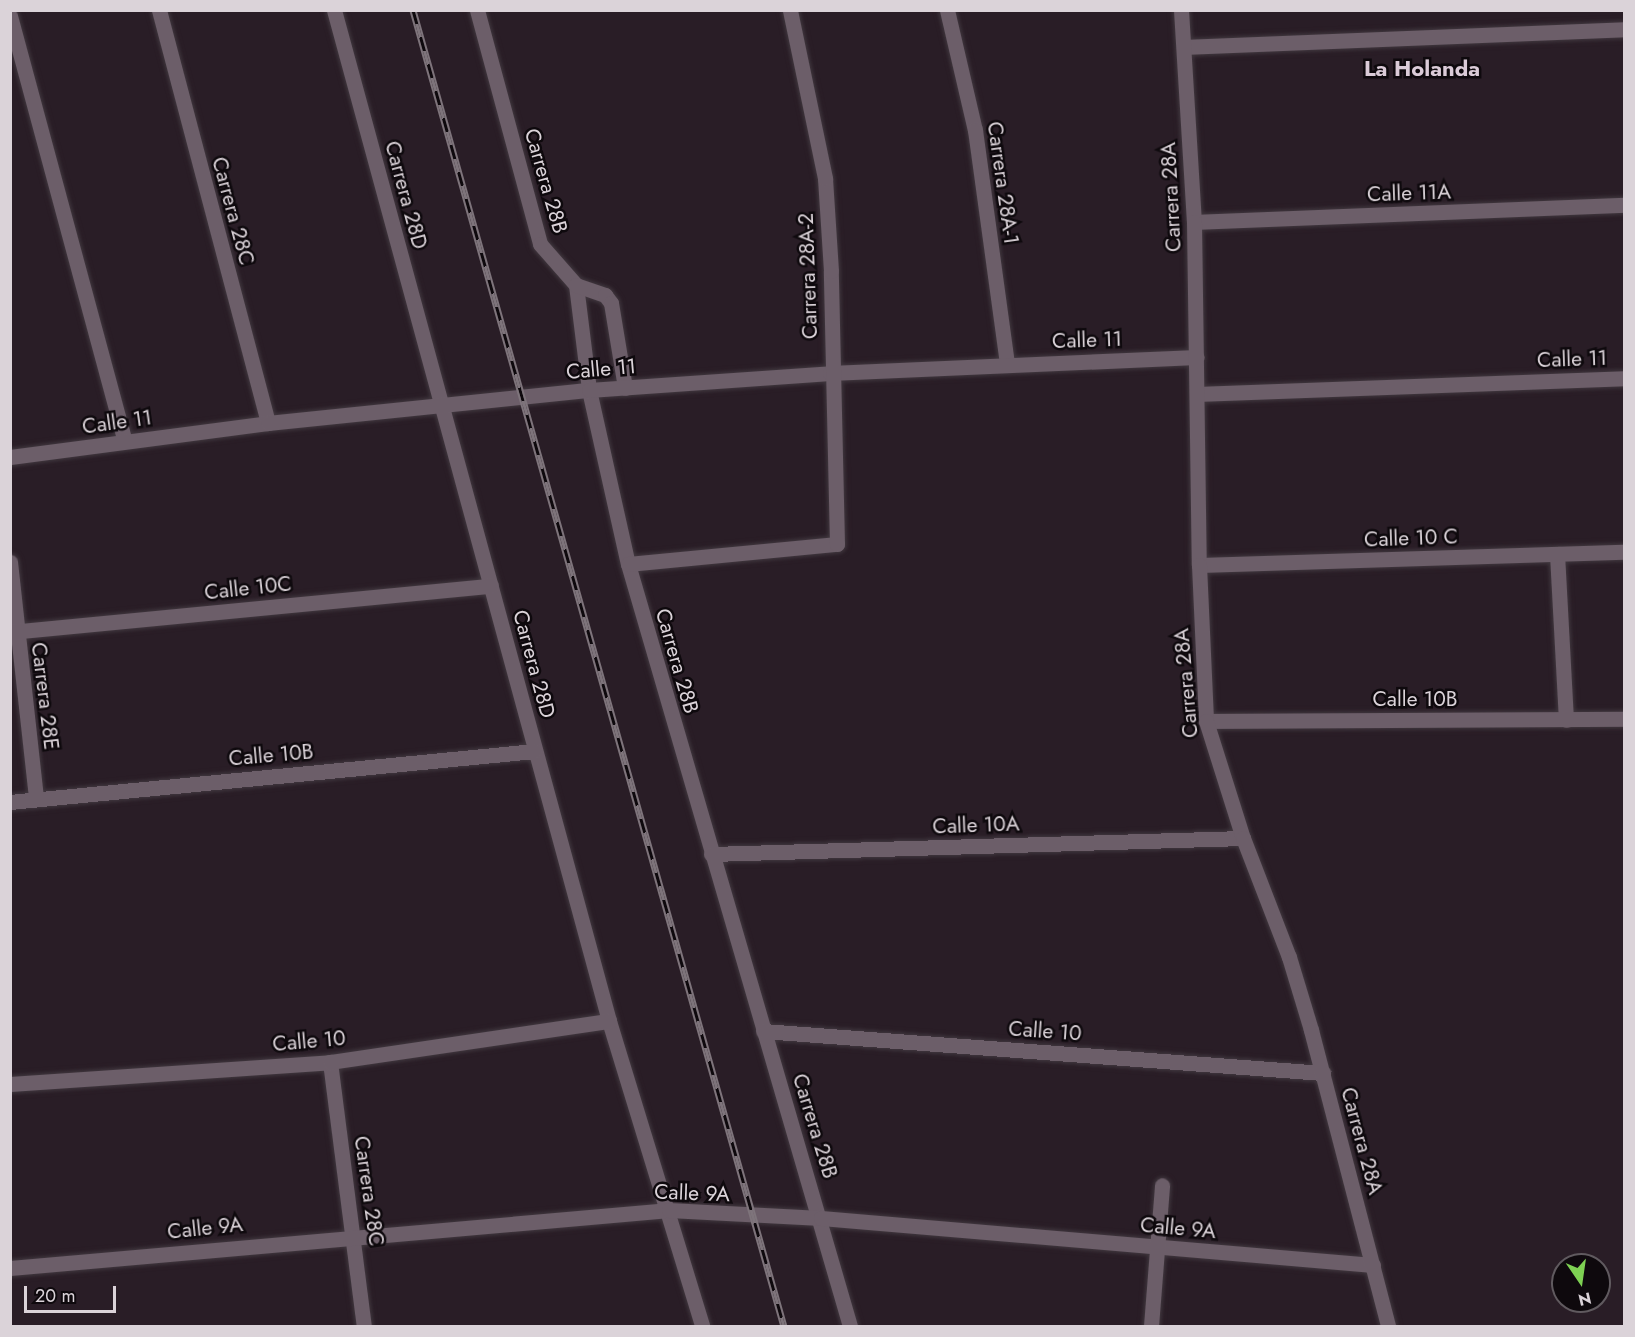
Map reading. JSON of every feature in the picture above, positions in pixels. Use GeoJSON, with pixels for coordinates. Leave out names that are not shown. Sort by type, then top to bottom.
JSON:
{"type":"FeatureCollection","features":[{"type":"Feature","properties":{"kind":"street","name":"Carrera 28C"},"geometry":{"type":"LineString","coordinates":[[159,10],[268,423]]}},
{"type":"Feature","properties":{"kind":"street","name":"Carrera 28D"},"geometry":{"type":"LineString","coordinates":[[334,10],[609,1021],[669,1210],[702,1326]]}},
{"type":"Feature","properties":{"kind":"street","name":"Carrera 28B"},"geometry":{"type":"LineString","coordinates":[[477,10],[540,244],[576,285],[590,390],[628,564],[763,1031],[821,1218],[850,1326]]}},
{"type":"Feature","properties":{"kind":"street","name":"Carrera 28A-2"},"geometry":{"type":"LineString","coordinates":[[628,564],[837,544],[830,373],[831,271],[825,178],[790,10]]}},
{"type":"Feature","properties":{"kind":"street","name":"Carrera 28A-1"},"geometry":{"type":"LineString","coordinates":[[947,10],[975,130],[1007,364]]}},
{"type":"Feature","properties":{"kind":"street","name":"Carrera 28A"},"geometry":{"type":"LineString","coordinates":[[1181,10],[1194,222],[1199,565],[1206,721],[1243,838],[1289,957],[1323,1073],[1388,1326]]}},
{"type":"Feature","properties":{"kind":"street"},"geometry":{"type":"LineString","coordinates":[[10,16],[125,441]]}},
{"type":"Feature","properties":{"kind":"street"},"geometry":{"type":"LineString","coordinates":[[1184,47],[1624,29]]}},
{"type":"Feature","properties":{"kind":"street","name":"Calle 11A"},"geometry":{"type":"LineString","coordinates":[[1194,222],[1624,205]]}},
{"type":"Feature","properties":{"kind":"street"},"geometry":{"type":"LineString","coordinates":[[576,285],[605,295],[611,303],[625,388]]}},
{"type":"Feature","properties":{"kind":"street","name":"Calle 11"},"geometry":{"type":"LineString","coordinates":[[10,457],[268,423],[590,390],[830,373],[1197,357]]}},
{"type":"Feature","properties":{"kind":"street","name":"Calle 11"},"geometry":{"type":"LineString","coordinates":[[1197,394],[1624,378]]}},
{"type":"Feature","properties":{"kind":"street","name":"Calle 10 C"},"geometry":{"type":"LineString","coordinates":[[1199,565],[1624,552]]}},
{"type":"Feature","properties":{"kind":"street"},"geometry":{"type":"LineString","coordinates":[[1557,554],[1566,720]]}},
{"type":"Feature","properties":{"kind":"street","name":"Carrera 28E"},"geometry":{"type":"LineString","coordinates":[[10,562],[13,632],[36,799]]}},
{"type":"Feature","properties":{"kind":"street","name":"Calle 10C"},"geometry":{"type":"LineString","coordinates":[[13,632],[490,585]]}},
{"type":"Feature","properties":{"kind":"street","name":"Calle 10B"},"geometry":{"type":"LineString","coordinates":[[1206,721],[1624,719]]}},
{"type":"Feature","properties":{"kind":"street","name":"Calle 10B"},"geometry":{"type":"LineString","coordinates":[[10,802],[536,751]]}},
{"type":"Feature","properties":{"kind":"street","name":"Calle 10A"},"geometry":{"type":"LineString","coordinates":[[711,854],[1243,838]]}},
{"type":"Feature","properties":{"kind":"street","name":"Calle 10"},"geometry":{"type":"LineString","coordinates":[[10,1084],[330,1062],[609,1021]]}},
{"type":"Feature","properties":{"kind":"street","name":"Calle 10"},"geometry":{"type":"LineString","coordinates":[[763,1031],[1323,1073]]}},
{"type":"Feature","properties":{"kind":"street","name":"Carrera 28C"},"geometry":{"type":"LineString","coordinates":[[330,1062],[364,1326]]}},
{"type":"Feature","properties":{"kind":"street"},"geometry":{"type":"LineString","coordinates":[[1151,1326],[1160,1247],[1162,1185]]}},
{"type":"Feature","properties":{"kind":"street","name":"Calle 9A"},"geometry":{"type":"LineString","coordinates":[[10,1268],[353,1234],[669,1210],[821,1218],[1372,1265]]}},
{"type":"Feature","properties":{"kind":"railway"},"geometry":{"type":"LineString","coordinates":[[413,10],[784,1326]]}},
{"type":"Feature","properties":{"kind":"district","name":"La Holanda"},"geometry":{"type":"Point","coordinates":[1422,69]}}]}
